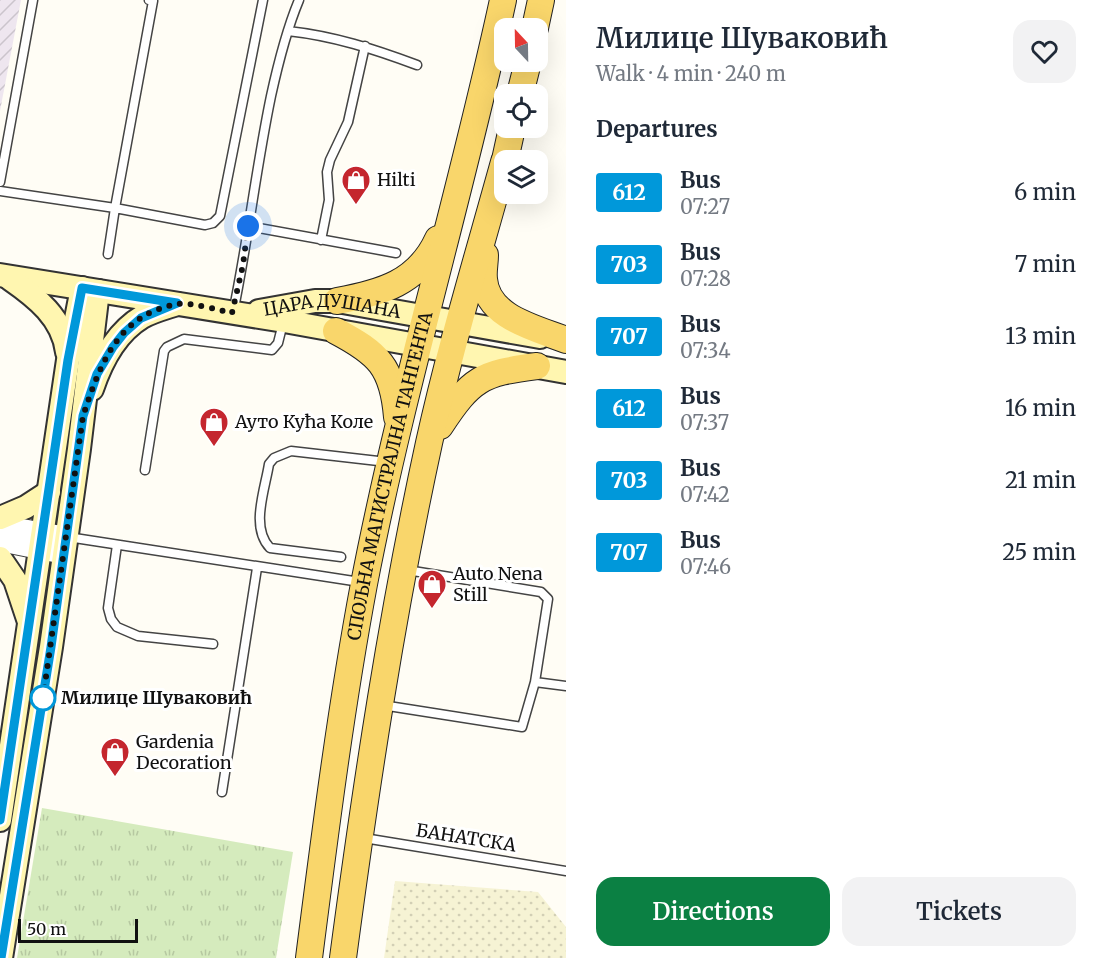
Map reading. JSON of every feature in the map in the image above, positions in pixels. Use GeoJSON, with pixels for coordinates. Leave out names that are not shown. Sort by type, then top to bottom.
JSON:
{"type":"FeatureCollection","features":[{"type":"Feature","properties":{"kind":"main road","name":"СПОЉНА МАГИСТРАЛНА ТАНГЕНТА"},"geometry":{"type":"LineString","coordinates":[[309,958],[325,832],[364,583],[503,0]]}},
{"type":"Feature","properties":{"kind":"main road"},"geometry":{"type":"LineString","coordinates":[[537,18],[541,0]]}},
{"type":"Feature","properties":{"kind":"main road","name":"СПОЉНА МАГИСТРАЛНА ТАНГЕНТА"},"geometry":{"type":"LineString","coordinates":[[344,958],[380,705],[403,570],[430,441],[459,322],[494,198]]}},
{"type":"Feature","properties":{"kind":"main road"},"geometry":{"type":"LineString","coordinates":[[338,301],[381,290],[412,276],[434,249],[452,209]]}},
{"type":"Feature","properties":{"kind":"main road"},"geometry":{"type":"LineString","coordinates":[[489,216],[484,279],[490,298],[505,314],[566,341]]}},
{"type":"Feature","properties":{"kind":"main road"},"geometry":{"type":"LineString","coordinates":[[3,276],[27,290],[54,318],[65,340],[68,360]]}},
{"type":"Feature","properties":{"kind":"main road","name":"ЦАРА ДУШАНА"},"geometry":{"type":"LineString","coordinates":[[3,276],[284,321],[566,372]]}},
{"type":"Feature","properties":{"kind":"main road"},"geometry":{"type":"LineString","coordinates":[[0,820],[68,360],[90,289]]}},
{"type":"Feature","properties":{"kind":"main road"},"geometry":{"type":"LineString","coordinates":[[1,958],[50,659],[66,545],[83,416],[90,289]]}},
{"type":"Feature","properties":{"kind":"main road","name":"ЦАРА ДУШАНА"},"geometry":{"type":"LineString","coordinates":[[236,313],[309,302],[338,301],[566,341]]}},
{"type":"Feature","properties":{"kind":"main road"},"geometry":{"type":"LineString","coordinates":[[83,416],[97,374],[124,333],[141,318],[177,303]]}},
{"type":"Feature","properties":{"kind":"main road"},"geometry":{"type":"LineString","coordinates":[[336,331],[373,353],[384,367],[393,389],[399,432]]}},
{"type":"Feature","properties":{"kind":"main road"},"geometry":{"type":"LineString","coordinates":[[430,441],[458,398],[474,383],[503,371],[537,366]]}},
{"type":"Feature","properties":{"kind":"main road"},"geometry":{"type":"LineString","coordinates":[[0,518],[26,507],[49,492]]}},
{"type":"Feature","properties":{"kind":"main road"},"geometry":{"type":"LineString","coordinates":[[0,558],[15,580],[30,625]]}},
{"type":"Feature","properties":{"kind":"main road"},"geometry":{"type":"LineString","coordinates":[[325,832],[360,837]]}},
{"type":"Feature","properties":{"kind":"street"},"geometry":{"type":"LineString","coordinates":[[0,525],[42,542]]}},
{"type":"Feature","properties":{"kind":"street"},"geometry":{"type":"LineString","coordinates":[[0,541],[66,545]]}},
{"type":"Feature","properties":{"kind":"lane"},"geometry":{"type":"LineString","coordinates":[[0,182],[33,0]]}},
{"type":"Feature","properties":{"kind":"lane"},"geometry":{"type":"LineString","coordinates":[[108,254],[152,0]]}},
{"type":"Feature","properties":{"kind":"lane"},"geometry":{"type":"LineString","coordinates":[[0,191],[115,208],[205,225],[213,223],[220,216],[263,0]]}},
{"type":"Feature","properties":{"kind":"lane"},"geometry":{"type":"LineString","coordinates":[[236,313],[266,123],[278,68],[299,0]]}},
{"type":"Feature","properties":{"kind":"lane"},"geometry":{"type":"LineString","coordinates":[[288,31],[318,34],[365,46],[417,65]]}},
{"type":"Feature","properties":{"kind":"lane"},"geometry":{"type":"LineString","coordinates":[[321,240],[329,200],[327,172],[330,160],[348,122],[365,46]]}},
{"type":"Feature","properties":{"kind":"lane"},"geometry":{"type":"LineString","coordinates":[[248,226],[396,253]]}},
{"type":"Feature","properties":{"kind":"lane"},"geometry":{"type":"LineString","coordinates":[[146,470],[164,351],[167,347],[184,339],[273,350],[278,343],[284,321]]}},
{"type":"Feature","properties":{"kind":"lane"},"geometry":{"type":"LineString","coordinates":[[341,557],[270,548],[265,542],[259,523],[269,465],[274,458],[291,451],[392,462]]}},
{"type":"Feature","properties":{"kind":"lane"},"geometry":{"type":"LineString","coordinates":[[66,545],[117,545],[364,583]]}},
{"type":"Feature","properties":{"kind":"lane"},"geometry":{"type":"LineString","coordinates":[[117,545],[108,608],[111,619],[117,627],[138,636],[213,644]]}},
{"type":"Feature","properties":{"kind":"lane"},"geometry":{"type":"LineString","coordinates":[[222,792],[257,568]]}},
{"type":"Feature","properties":{"kind":"lane"},"geometry":{"type":"LineString","coordinates":[[380,705],[522,727],[535,682],[548,599],[541,592],[403,570]]}},
{"type":"Feature","properties":{"kind":"lane"},"geometry":{"type":"LineString","coordinates":[[535,682],[566,686]]}},
{"type":"Feature","properties":{"kind":"lane","name":"БАНАТСКА"},"geometry":{"type":"LineString","coordinates":[[360,837],[566,871]]}},
{"type":"Feature","properties":{"kind":"shaded area"},"geometry":{"type":"Polygon","coordinates":[[[0,0],[21,0],[0,111],[0,0]]]}},
{"type":"Feature","properties":{"kind":"shaded area"},"geometry":{"type":"Polygon","coordinates":[[[395,881],[538,892],[566,927],[566,958],[384,958],[395,881]]]}},
{"type":"Feature","properties":{"kind":"green space"},"geometry":{"type":"Polygon","coordinates":[[[42,808],[293,852],[276,958],[17,958],[42,808]]]}},
{"type":"Feature","properties":{"kind":"bus line","name":"612"},"geometry":{"type":"LineString","coordinates":[[0,820],[68,360],[82,288],[177,303],[141,318],[124,333],[104,360],[97,374],[83,416],[51,647],[1,958]]}},
{"type":"Feature","properties":{"kind":"place","name":"Hilti"},"geometry":{"type":"Point","coordinates":[356,206]}},
{"type":"Feature","properties":{"kind":"place","name":"Ауто Кућа Коле"},"geometry":{"type":"Point","coordinates":[214,448]}},
{"type":"Feature","properties":{"kind":"place","name":"Auto Nena Still"},"geometry":{"type":"Point","coordinates":[432,610]}},
{"type":"Feature","properties":{"kind":"place","name":"Милице Шуваковић"},"geometry":{"type":"Point","coordinates":[43,698]}},
{"type":"Feature","properties":{"kind":"place","name":"Gardenia Decoration"},"geometry":{"type":"Point","coordinates":[115,778]}},
{"type":"Feature","properties":{"kind":"route"},"geometry":{"type":"LineString","coordinates":[[43,698],[83,416],[97,374],[104,360],[124,333],[141,318],[154,311],[177,303],[232,313],[243,265],[248,226]]}}]}
